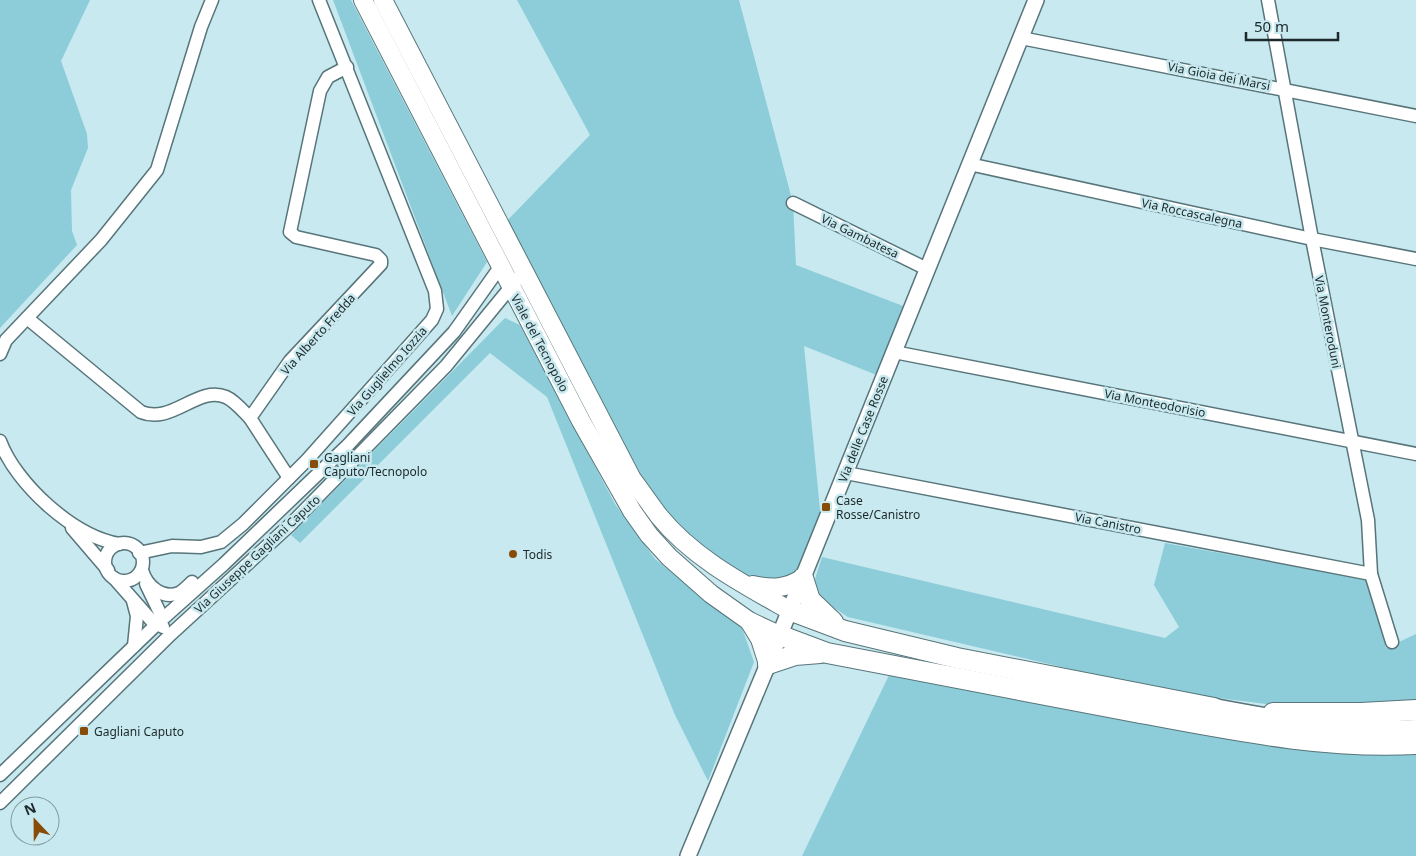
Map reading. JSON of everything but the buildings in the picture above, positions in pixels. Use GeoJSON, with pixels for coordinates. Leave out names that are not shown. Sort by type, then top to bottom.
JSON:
{"type":"FeatureCollection","features":[{"type":"Feature","properties":{"kind":"highway"},"geometry":{"type":"LineString","coordinates":[[803,578],[807,593],[816,607],[845,631]]}},
{"type":"Feature","properties":{"kind":"highway"},"geometry":{"type":"LineString","coordinates":[[789,610],[845,631],[957,658],[1198,707],[1306,728],[1375,734],[1416,732]]}},
{"type":"Feature","properties":{"kind":"highway"},"geometry":{"type":"LineString","coordinates":[[779,635],[827,653],[1308,742],[1379,746],[1416,744]]}},
{"type":"Feature","properties":{"kind":"highway"},"geometry":{"type":"LineString","coordinates":[[768,664],[795,655],[827,653]]}},
{"type":"Feature","properties":{"kind":"highway"},"geometry":{"type":"LineString","coordinates":[[1198,707],[1305,714],[1416,710]]}},
{"type":"Feature","properties":{"kind":"main road","name":"Viale del Tecnopolo"},"geometry":{"type":"LineString","coordinates":[[363,0],[581,421],[632,511],[649,535],[669,557],[711,594],[749,620],[779,635]]}},
{"type":"Feature","properties":{"kind":"main road","name":"Viale del Tecnopolo"},"geometry":{"type":"LineString","coordinates":[[383,0],[632,479],[660,517],[703,557],[738,581],[789,610]]}},
{"type":"Feature","properties":{"kind":"main road"},"geometry":{"type":"LineString","coordinates":[[738,581],[777,588],[803,578]]}},
{"type":"Feature","properties":{"kind":"main road"},"geometry":{"type":"LineString","coordinates":[[749,620],[760,639],[768,664]]}},
{"type":"Feature","properties":{"kind":"street"},"geometry":{"type":"LineString","coordinates":[[0,354],[6,340],[101,240],[157,170],[201,28],[212,0]]}},
{"type":"Feature","properties":{"kind":"street","name":"Via Guglielmo Iozzia"},"geometry":{"type":"LineString","coordinates":[[140,553],[172,546],[201,547],[221,542],[243,524],[357,405],[432,320],[436,309],[435,291],[319,0]]}},
{"type":"Feature","properties":{"kind":"street","name":"Via delle Case Rosse"},"geometry":{"type":"LineString","coordinates":[[688,856],[846,473],[1036,0]]}},
{"type":"Feature","properties":{"kind":"street","name":"Via Monteroduni"},"geometry":{"type":"LineString","coordinates":[[1268,0],[1312,239],[1368,520],[1371,574],[1392,642]]}},
{"type":"Feature","properties":{"kind":"street","name":"Via Gioia dei Marsi"},"geometry":{"type":"LineString","coordinates":[[1021,38],[1416,116]]}},
{"type":"Feature","properties":{"kind":"street","name":"Via Alberto Fredda"},"geometry":{"type":"LineString","coordinates":[[250,418],[290,361],[381,264],[381,260],[376,254],[296,237],[290,232],[320,91],[328,77],[347,67]]}},
{"type":"Feature","properties":{"kind":"street"},"geometry":{"type":"LineString","coordinates":[[174,72],[188,74]]}},
{"type":"Feature","properties":{"kind":"street","name":"Via Roccascalegna"},"geometry":{"type":"LineString","coordinates":[[969,164],[1312,239],[1416,259]]}},
{"type":"Feature","properties":{"kind":"street","name":"Via Gambatesa"},"geometry":{"type":"LineString","coordinates":[[793,203],[927,269]]}},
{"type":"Feature","properties":{"kind":"street","name":"Via Giuseppe Gagliani Caputo"},"geometry":{"type":"LineString","coordinates":[[0,775],[158,622],[224,564],[348,445],[454,332],[500,266]]}},
{"type":"Feature","properties":{"kind":"street","name":"Via Giuseppe Gagliani Caputo"},"geometry":{"type":"LineString","coordinates":[[0,803],[170,635],[291,524],[446,366],[523,272]]}},
{"type":"Feature","properties":{"kind":"street"},"geometry":{"type":"LineString","coordinates":[[27,318],[140,412],[152,416],[164,414],[205,396],[219,394],[230,399],[250,418],[289,478]]}},
{"type":"Feature","properties":{"kind":"street","name":"Via Monteodorisio"},"geometry":{"type":"LineString","coordinates":[[894,352],[1416,454]]}},
{"type":"Feature","properties":{"kind":"street"},"geometry":{"type":"LineString","coordinates":[[0,441],[21,476],[63,517],[151,620],[158,622],[170,635]]}},
{"type":"Feature","properties":{"kind":"street","name":"Via Canistro"},"geometry":{"type":"LineString","coordinates":[[846,473],[1371,574]]}},
{"type":"Feature","properties":{"kind":"street"},"geometry":{"type":"LineString","coordinates":[[63,517],[95,538],[119,544],[130,544],[140,553],[149,592],[160,613],[158,622]]}},
{"type":"Feature","properties":{"kind":"street"},"geometry":{"type":"LineString","coordinates":[[119,544],[107,552],[105,560],[112,575],[126,580],[144,575]]}},
{"type":"Feature","properties":{"kind":"street"},"geometry":{"type":"LineString","coordinates":[[144,575],[156,591],[168,595],[179,593],[202,574],[224,564]]}},
{"type":"Feature","properties":{"kind":"street"},"geometry":{"type":"LineString","coordinates":[[132,598],[137,616],[134,646]]}},
{"type":"Feature","properties":{"kind":"shaded area"},"geometry":{"type":"Polygon","coordinates":[[[0,0],[90,0],[61,61],[87,134],[88,148],[71,190],[72,231],[77,245],[0,328],[0,0]]]}},
{"type":"Feature","properties":{"kind":"shaded area"},"geometry":{"type":"Polygon","coordinates":[[[333,0],[351,0],[487,262],[452,316],[333,0]]]}},
{"type":"Feature","properties":{"kind":"shaded area"},"geometry":{"type":"Polygon","coordinates":[[[517,0],[739,0],[793,203],[796,265],[911,309],[884,378],[804,346],[822,530],[789,610],[660,517],[501,227],[590,135],[517,0]]]}},
{"type":"Feature","properties":{"kind":"shaded area"},"geometry":{"type":"Polygon","coordinates":[[[505,318],[520,325],[615,504],[655,559],[742,628],[754,662],[708,781],[675,715],[547,397],[490,353],[300,543],[291,535],[505,318]]]}},
{"type":"Feature","properties":{"kind":"shaded area"},"geometry":{"type":"Polygon","coordinates":[[[1165,543],[1367,580],[1386,648],[1416,634],[1416,702],[1282,706],[1164,691],[848,617],[822,600],[814,582],[822,557],[1165,638],[1179,627],[1154,585],[1165,543]]]}},
{"type":"Feature","properties":{"kind":"shaded area"},"geometry":{"type":"Polygon","coordinates":[[[891,671],[1416,750],[1416,856],[802,856],[891,671]]]}},
{"type":"Feature","properties":{"kind":"place","name":"Gagliani Caputo/Tecnopolo"},"geometry":{"type":"Point","coordinates":[314,464]}},
{"type":"Feature","properties":{"kind":"place","name":"Case Rosse/Canistro"},"geometry":{"type":"Point","coordinates":[826,507]}},
{"type":"Feature","properties":{"kind":"place","name":"Todis"},"geometry":{"type":"Point","coordinates":[513,554]}},
{"type":"Feature","properties":{"kind":"place","name":"Gagliani Caputo"},"geometry":{"type":"Point","coordinates":[84,731]}}]}
